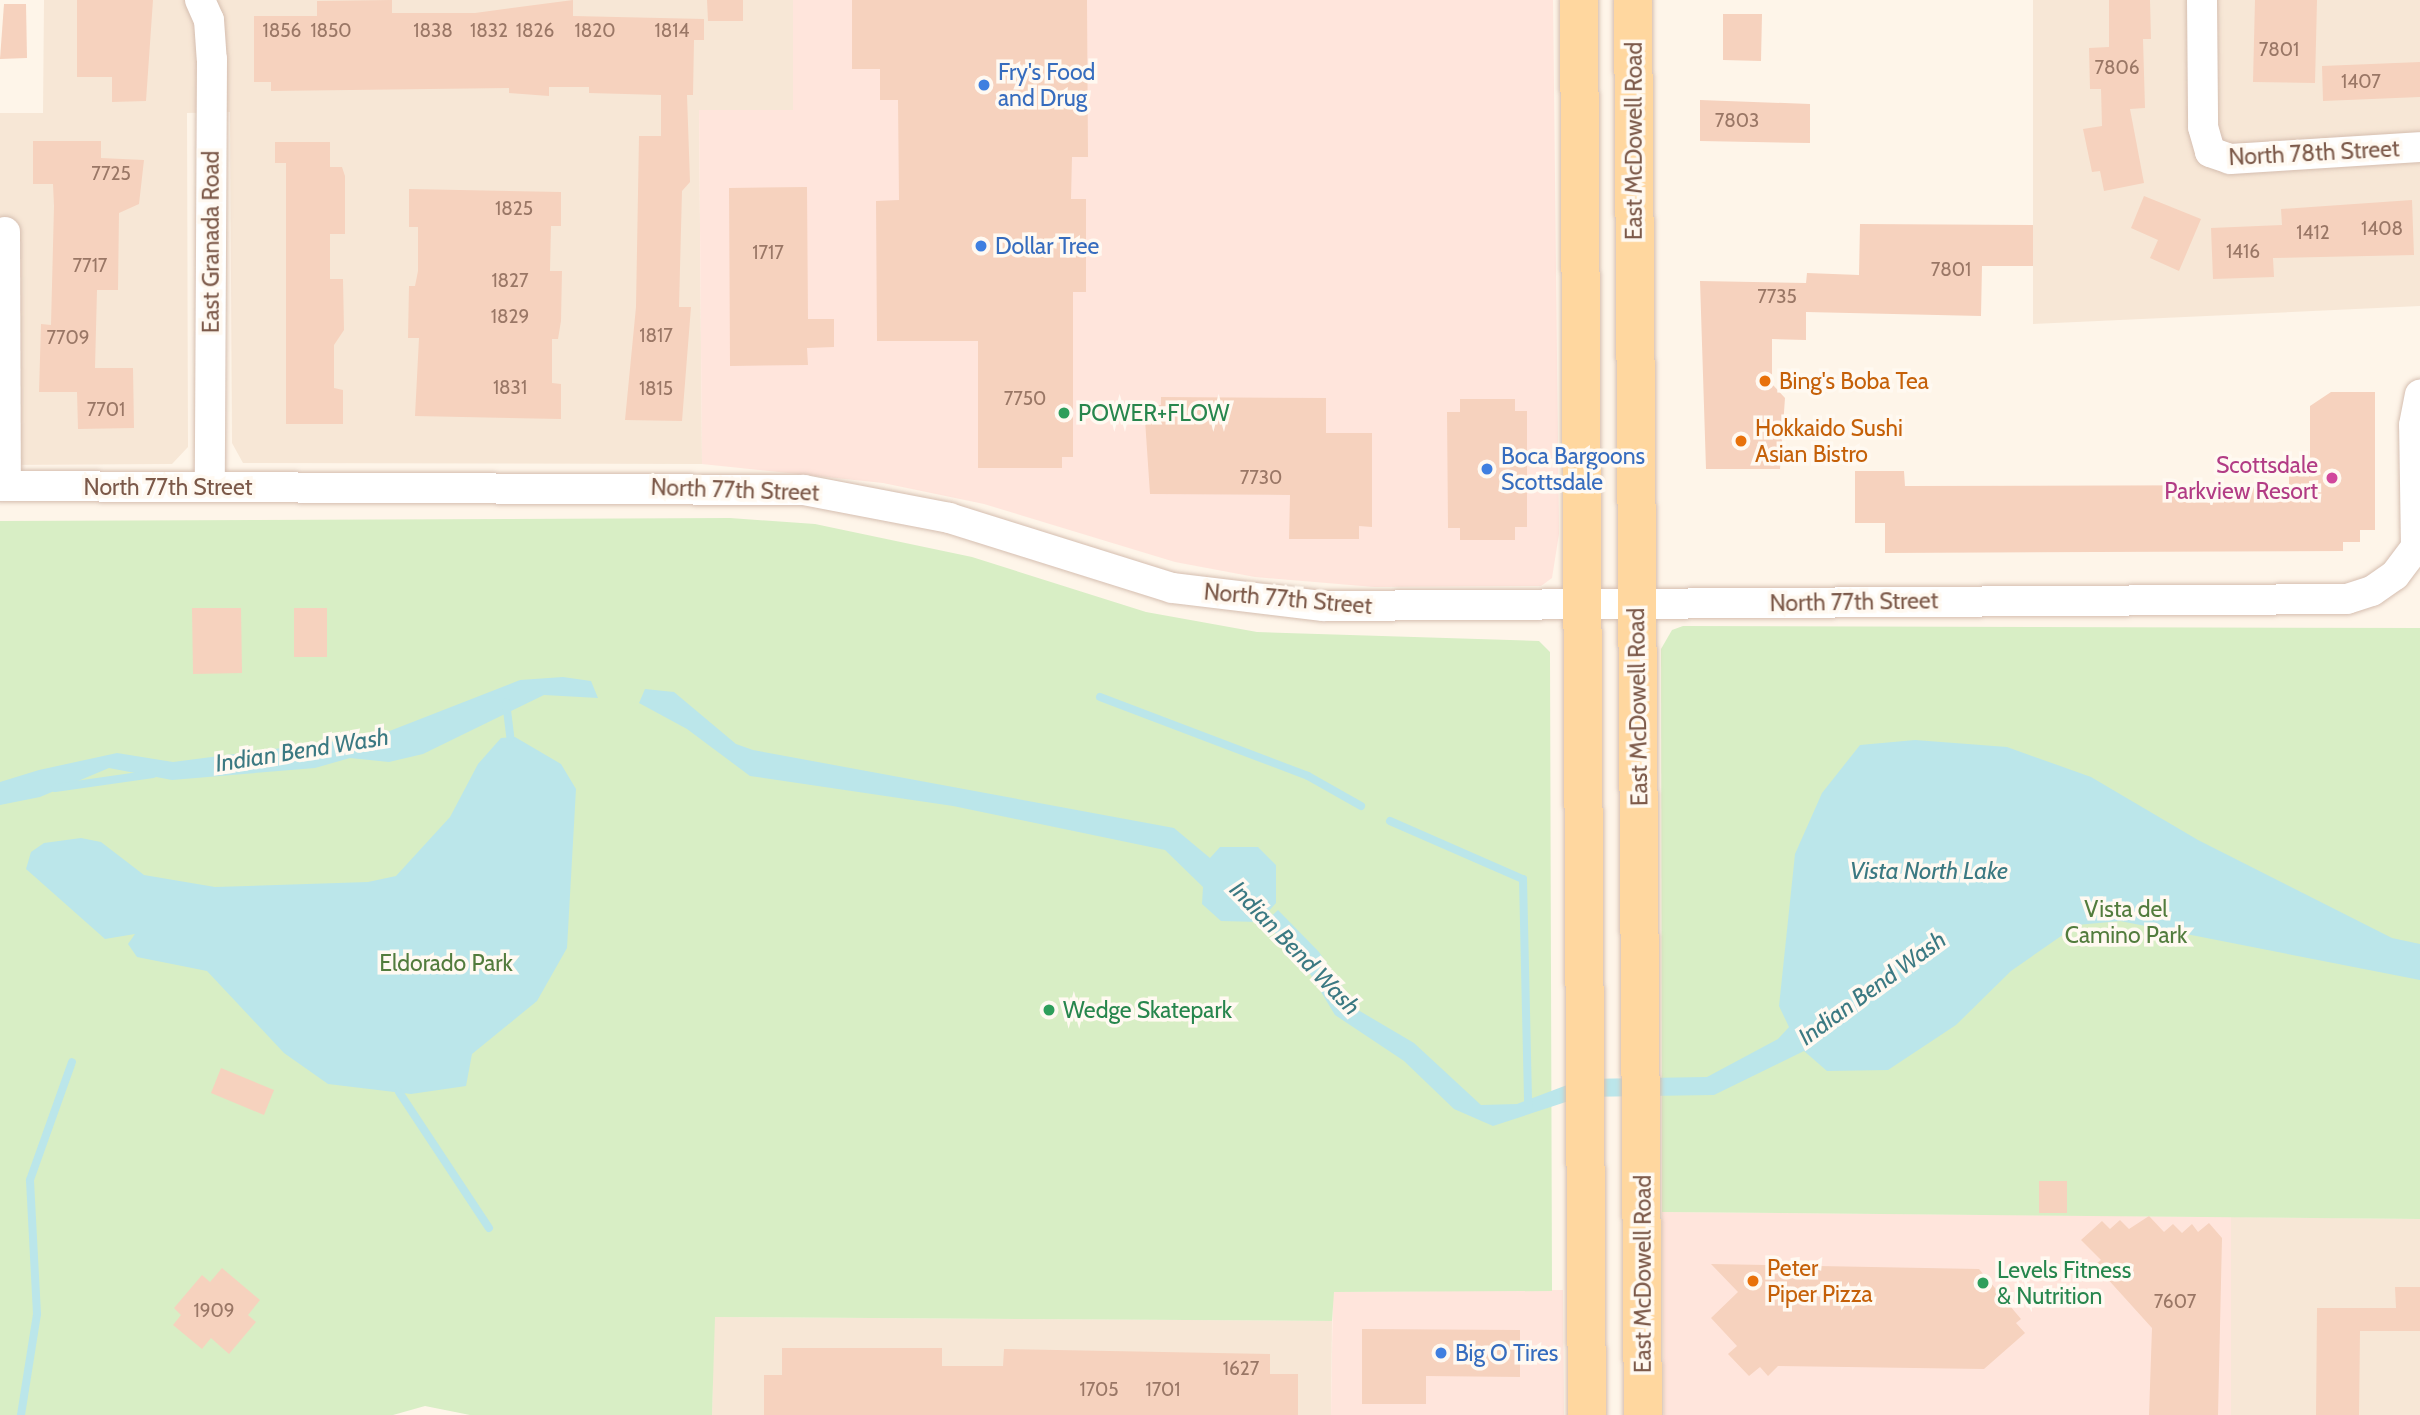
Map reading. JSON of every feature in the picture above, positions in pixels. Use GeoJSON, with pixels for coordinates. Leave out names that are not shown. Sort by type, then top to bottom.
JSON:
{"type":"FeatureCollection","features":[{"type":"Feature","properties":{"kind":"main road"},"geometry":{"type":"LineString","coordinates":[[1579,0],[1587,1415]]}},
{"type":"Feature","properties":{"kind":"main road","name":"East McDowell Road"},"geometry":{"type":"LineString","coordinates":[[1633,0],[1643,1415]]}},
{"type":"Feature","properties":{"kind":"street","name":"East Granada Road"},"geometry":{"type":"LineString","coordinates":[[201,0],[209,20],[212,59],[210,487]]}},
{"type":"Feature","properties":{"kind":"street","name":"North 78th Street"},"geometry":{"type":"LineString","coordinates":[[2202,0],[2203,127],[2210,152],[2230,159],[2420,147]]}},
{"type":"Feature","properties":{"kind":"street"},"geometry":{"type":"LineString","coordinates":[[3,486],[5,232]]}},
{"type":"Feature","properties":{"kind":"street","name":"North 77th Street"},"geometry":{"type":"LineString","coordinates":[[3,486],[804,490],[949,517],[1172,588],[1323,606],[1583,608],[2347,599],[2372,591],[2395,575],[2416,547],[2414,425],[2420,395]]}},
{"type":"Feature","properties":{"kind":"shaded area"},"geometry":{"type":"Polygon","coordinates":[[[44,0],[793,0],[793,110],[699,110],[702,464],[243,463],[232,443],[230,112],[187,113],[188,447],[172,464],[0,465],[0,113],[43,113],[44,0]]]}},
{"type":"Feature","properties":{"kind":"shaded area"},"geometry":{"type":"Polygon","coordinates":[[[793,0],[1553,0],[1559,534],[1552,578],[1541,586],[1374,587],[1255,577],[1175,562],[984,504],[883,483],[702,464],[699,110],[793,110],[793,0]]]}},
{"type":"Feature","properties":{"kind":"shaded area"},"geometry":{"type":"Polygon","coordinates":[[[2033,0],[2420,0],[2420,306],[2033,324],[2033,0]]]}},
{"type":"Feature","properties":{"kind":"shaded area"},"geometry":{"type":"Polygon","coordinates":[[[1662,1212],[2231,1217],[2231,1415],[1664,1415],[1662,1212]]]}},
{"type":"Feature","properties":{"kind":"shaded area"},"geometry":{"type":"Polygon","coordinates":[[[2231,1217],[2420,1219],[2420,1415],[2231,1415],[2231,1217]]]}},
{"type":"Feature","properties":{"kind":"shaded area"},"geometry":{"type":"Polygon","coordinates":[[[1563,1290],[1564,1415],[1331,1415],[1333,1292],[1563,1290]]]}},
{"type":"Feature","properties":{"kind":"shaded area"},"geometry":{"type":"Polygon","coordinates":[[[714,1317],[1332,1321],[1331,1415],[712,1415],[714,1317]]]}},
{"type":"Feature","properties":{"kind":"green space","name":"Eldorado Park"},"geometry":{"type":"Polygon","coordinates":[[[730,518],[815,524],[972,557],[1146,612],[1257,632],[1539,641],[1550,652],[1552,1291],[1334,1292],[1332,1321],[715,1317],[712,1415],[470,1415],[425,1406],[393,1415],[0,1415],[0,521],[730,518]]]}},
{"type":"Feature","properties":{"kind":"green space","name":"Vista del Camino Park"},"geometry":{"type":"Polygon","coordinates":[[[1683,626],[2420,628],[2420,1219],[1662,1212],[1661,649],[1672,630],[1683,626]]]}},
{"type":"Feature","properties":{"kind":"water"},"geometry":{"type":"Polygon","coordinates":[[[563,677],[591,681],[598,698],[544,695],[423,754],[389,762],[350,758],[315,768],[172,780],[109,768],[40,797],[0,805],[0,782],[39,770],[117,753],[173,762],[387,732],[520,680],[563,677]]]}},
{"type":"Feature","properties":{"kind":"water"},"geometry":{"type":"Polygon","coordinates":[[[645,689],[674,692],[736,744],[753,750],[1174,828],[1210,858],[1220,847],[1258,847],[1276,865],[1276,903],[1259,922],[1221,921],[1202,904],[1203,887],[1165,850],[953,806],[750,776],[687,729],[639,703],[645,689]]]}},
{"type":"Feature","properties":{"kind":"water"},"geometry":{"type":"Polygon","coordinates":[[[515,737],[561,764],[576,789],[567,948],[537,1001],[472,1054],[466,1086],[411,1094],[328,1084],[284,1053],[207,971],[137,957],[128,944],[135,934],[105,939],[26,869],[31,852],[44,843],[81,838],[101,842],[144,875],[215,887],[368,882],[396,876],[450,817],[478,764],[501,738],[515,737]]]}},
{"type":"Feature","properties":{"kind":"water","name":"Vista North Lake"},"geometry":{"type":"Polygon","coordinates":[[[1915,740],[2007,747],[2091,777],[2198,840],[2392,938],[2420,944],[2420,980],[2120,921],[2077,925],[2011,971],[1956,1025],[1888,1070],[1827,1071],[1804,1051],[1714,1095],[1581,1097],[1493,1126],[1454,1109],[1404,1061],[1335,1015],[1304,964],[1265,922],[1278,910],[1319,952],[1358,1010],[1414,1043],[1481,1105],[1517,1104],[1583,1079],[1707,1077],[1778,1039],[1789,1027],[1779,1006],[1795,854],[1822,793],[1860,745],[1915,740]]]}},
{"type":"Feature","properties":{"kind":"building"},"geometry":{"type":"Polygon","coordinates":[[[77,0],[153,0],[146,101],[112,102],[112,77],[77,77],[77,0]]]}},
{"type":"Feature","properties":{"kind":"building"},"geometry":{"type":"Polygon","coordinates":[[[392,0],[392,13],[475,13],[573,0],[573,16],[704,19],[704,40],[694,40],[693,95],[687,95],[690,182],[682,191],[679,307],[691,307],[682,421],[625,420],[636,307],[639,136],[661,136],[661,95],[589,93],[589,87],[549,87],[549,96],[509,93],[509,88],[271,91],[271,82],[254,82],[254,16],[317,16],[317,1],[392,0]]]}},
{"type":"Feature","properties":{"kind":"building"},"geometry":{"type":"Polygon","coordinates":[[[707,0],[743,0],[743,21],[708,21],[707,0]]]}},
{"type":"Feature","properties":{"kind":"building"},"geometry":{"type":"Polygon","coordinates":[[[852,0],[1087,0],[1088,157],[1072,157],[1071,199],[1086,199],[1086,292],[1073,292],[1073,457],[1062,457],[1062,468],[978,468],[978,341],[877,341],[876,201],[899,200],[898,100],[880,100],[880,69],[852,69],[852,0]]]}},
{"type":"Feature","properties":{"kind":"building"},"geometry":{"type":"Polygon","coordinates":[[[2109,0],[2150,0],[2151,39],[2143,39],[2145,108],[2130,109],[2144,183],[2104,191],[2100,171],[2092,172],[2083,129],[2102,126],[2101,89],[2090,89],[2089,48],[2109,47],[2109,0]]]}},
{"type":"Feature","properties":{"kind":"building"},"geometry":{"type":"Polygon","coordinates":[[[2255,0],[2317,0],[2315,83],[2253,82],[2255,0]]]}},
{"type":"Feature","properties":{"kind":"building"},"geometry":{"type":"Polygon","coordinates":[[[4,4],[26,4],[27,58],[0,59],[4,4]]]}},
{"type":"Feature","properties":{"kind":"building"},"geometry":{"type":"Polygon","coordinates":[[[1723,14],[1762,14],[1761,61],[1723,60],[1723,14]]]}},
{"type":"Feature","properties":{"kind":"building"},"geometry":{"type":"Polygon","coordinates":[[[2420,62],[2420,97],[2323,101],[2322,66],[2420,62]]]}},
{"type":"Feature","properties":{"kind":"building"},"geometry":{"type":"Polygon","coordinates":[[[1700,100],[1810,104],[1810,143],[1700,141],[1700,100]]]}},
{"type":"Feature","properties":{"kind":"building"},"geometry":{"type":"Polygon","coordinates":[[[33,141],[101,141],[101,158],[144,160],[139,204],[119,213],[118,290],[97,290],[95,368],[133,368],[134,428],[78,429],[77,392],[39,392],[41,324],[51,325],[54,206],[53,184],[33,184],[33,141]]]}},
{"type":"Feature","properties":{"kind":"building"},"geometry":{"type":"Polygon","coordinates":[[[275,142],[330,142],[330,167],[342,167],[345,176],[345,234],[330,234],[330,279],[343,279],[344,330],[334,345],[334,388],[343,390],[343,424],[286,424],[286,163],[275,163],[275,142]]]}},
{"type":"Feature","properties":{"kind":"building"},"geometry":{"type":"Polygon","coordinates":[[[807,187],[808,319],[834,319],[834,347],[807,348],[808,365],[730,366],[729,188],[807,187]]]}},
{"type":"Feature","properties":{"kind":"building"},"geometry":{"type":"Polygon","coordinates":[[[409,189],[561,192],[561,226],[551,226],[550,271],[562,271],[561,321],[558,339],[552,339],[552,383],[561,384],[561,419],[415,416],[419,338],[408,338],[409,286],[415,286],[418,271],[418,227],[409,227],[409,189]]]}},
{"type":"Feature","properties":{"kind":"building"},"geometry":{"type":"Polygon","coordinates":[[[2144,196],[2201,219],[2179,271],[2150,258],[2158,240],[2131,228],[2144,196]]]}},
{"type":"Feature","properties":{"kind":"building"},"geometry":{"type":"Polygon","coordinates":[[[2412,200],[2414,255],[2273,258],[2274,277],[2213,279],[2211,228],[2282,225],[2281,209],[2412,200]]]}},
{"type":"Feature","properties":{"kind":"building"},"geometry":{"type":"Polygon","coordinates":[[[1860,224],[2033,225],[2033,266],[1982,266],[1981,316],[1806,312],[1806,340],[1772,339],[1772,384],[1785,398],[1780,469],[1706,469],[1700,281],[1806,283],[1807,273],[1859,275],[1860,224]]]}},
{"type":"Feature","properties":{"kind":"building","name":"Scottsdale Parkview Resort"},"geometry":{"type":"Polygon","coordinates":[[[2331,392],[2375,392],[2375,530],[2360,530],[2360,542],[2343,542],[2343,551],[1885,553],[1885,523],[1855,523],[1855,471],[1904,471],[1905,486],[2289,485],[2289,472],[2310,472],[2310,406],[2331,392]]]}},
{"type":"Feature","properties":{"kind":"building"},"geometry":{"type":"Polygon","coordinates":[[[1161,397],[1326,398],[1326,433],[1372,433],[1372,527],[1359,526],[1359,539],[1289,539],[1290,495],[1150,494],[1144,405],[1161,405],[1161,397]]]}},
{"type":"Feature","properties":{"kind":"building","name":"Boca Bargoons Scottsdale"},"geometry":{"type":"Polygon","coordinates":[[[1460,399],[1515,399],[1515,411],[1527,411],[1527,527],[1515,527],[1515,540],[1460,540],[1460,528],[1448,528],[1447,412],[1460,412],[1460,399]]]}},
{"type":"Feature","properties":{"kind":"building"},"geometry":{"type":"Polygon","coordinates":[[[192,608],[241,608],[242,673],[193,674],[192,608]]]}},
{"type":"Feature","properties":{"kind":"building"},"geometry":{"type":"Polygon","coordinates":[[[294,608],[327,608],[327,657],[294,657],[294,608]]]}},
{"type":"Feature","properties":{"kind":"building"},"geometry":{"type":"Polygon","coordinates":[[[221,1068],[274,1090],[264,1115],[211,1093],[221,1068]]]}},
{"type":"Feature","properties":{"kind":"building"},"geometry":{"type":"Polygon","coordinates":[[[2039,1181],[2067,1181],[2067,1213],[2039,1213],[2039,1181]]]}},
{"type":"Feature","properties":{"kind":"building"},"geometry":{"type":"Polygon","coordinates":[[[2149,1216],[2164,1232],[2173,1224],[2182,1233],[2192,1224],[2198,1232],[2209,1223],[2222,1238],[2218,1415],[2149,1415],[2152,1328],[2095,1265],[2101,1260],[2081,1240],[2102,1221],[2110,1229],[2120,1220],[2129,1229],[2149,1216]]]}},
{"type":"Feature","properties":{"kind":"building"},"geometry":{"type":"Polygon","coordinates":[[[1711,1264],[1979,1269],[2021,1319],[2016,1323],[2025,1333],[1984,1369],[1778,1366],[1768,1376],[1760,1367],[1749,1376],[1728,1354],[1737,1346],[1711,1318],[1738,1292],[1711,1264]]]}},
{"type":"Feature","properties":{"kind":"building"},"geometry":{"type":"Polygon","coordinates":[[[222,1268],[260,1300],[248,1315],[256,1322],[229,1354],[211,1338],[202,1349],[173,1325],[181,1315],[174,1308],[202,1275],[210,1282],[222,1268]]]}},
{"type":"Feature","properties":{"kind":"building"},"geometry":{"type":"Polygon","coordinates":[[[2395,1287],[2420,1287],[2420,1331],[2360,1331],[2359,1415],[2316,1415],[2317,1308],[2396,1308],[2395,1287]]]}},
{"type":"Feature","properties":{"kind":"building","name":"Big O Tires"},"geometry":{"type":"Polygon","coordinates":[[[1362,1329],[1520,1330],[1520,1377],[1426,1376],[1426,1404],[1362,1404],[1362,1329]]]}},
{"type":"Feature","properties":{"kind":"building"},"geometry":{"type":"Polygon","coordinates":[[[782,1348],[942,1348],[942,1366],[1003,1366],[1004,1349],[1270,1354],[1270,1374],[1298,1374],[1298,1415],[764,1415],[764,1375],[782,1375],[782,1348]]]}},
{"type":"Feature","properties":{"kind":"waterway"},"geometry":{"type":"LineString","coordinates":[[1100,697],[1308,776],[1361,806]]}},
{"type":"Feature","properties":{"kind":"waterway"},"geometry":{"type":"LineString","coordinates":[[506,702],[510,737]]}},
{"type":"Feature","properties":{"kind":"waterway","name":"Indian Bend Wash"},"geometry":{"type":"LineString","coordinates":[[55,788],[153,774]]}},
{"type":"Feature","properties":{"kind":"waterway"},"geometry":{"type":"LineString","coordinates":[[1390,821],[1523,879],[1528,1108]]}},
{"type":"Feature","properties":{"kind":"waterway"},"geometry":{"type":"LineString","coordinates":[[21,1415],[37,1314],[30,1180],[72,1062]]}},
{"type":"Feature","properties":{"kind":"waterway"},"geometry":{"type":"LineString","coordinates":[[399,1092],[489,1228]]}},
{"type":"Feature","properties":{"kind":"place","name":"Fry's Food and Drug"},"geometry":{"type":"Point","coordinates":[984,85]}},
{"type":"Feature","properties":{"kind":"place","name":"Dollar Tree"},"geometry":{"type":"Point","coordinates":[981,246]}},
{"type":"Feature","properties":{"kind":"place","name":"Bing's Boba Tea"},"geometry":{"type":"Point","coordinates":[1765,381]}},
{"type":"Feature","properties":{"kind":"place","name":"POWER+FLOW"},"geometry":{"type":"Point","coordinates":[1064,413]}},
{"type":"Feature","properties":{"kind":"place","name":"Hokkaido Sushi Asian Bistro"},"geometry":{"type":"Point","coordinates":[1741,441]}},
{"type":"Feature","properties":{"kind":"place","name":"Boca Bargoons Scottsdale"},"geometry":{"type":"Point","coordinates":[1487,469]}},
{"type":"Feature","properties":{"kind":"place","name":"Scottsdale Parkview Resort"},"geometry":{"type":"Point","coordinates":[2332,478]}},
{"type":"Feature","properties":{"kind":"place","name":"Wedge Skatepark"},"geometry":{"type":"Point","coordinates":[1049,1010]}},
{"type":"Feature","properties":{"kind":"place","name":"Peter Piper Pizza"},"geometry":{"type":"Point","coordinates":[1753,1281]}},
{"type":"Feature","properties":{"kind":"place","name":"Levels Fitness & Nutrition"},"geometry":{"type":"Point","coordinates":[1983,1283]}},
{"type":"Feature","properties":{"kind":"place","name":"Big O Tires"},"geometry":{"type":"Point","coordinates":[1441,1353]}}]}
